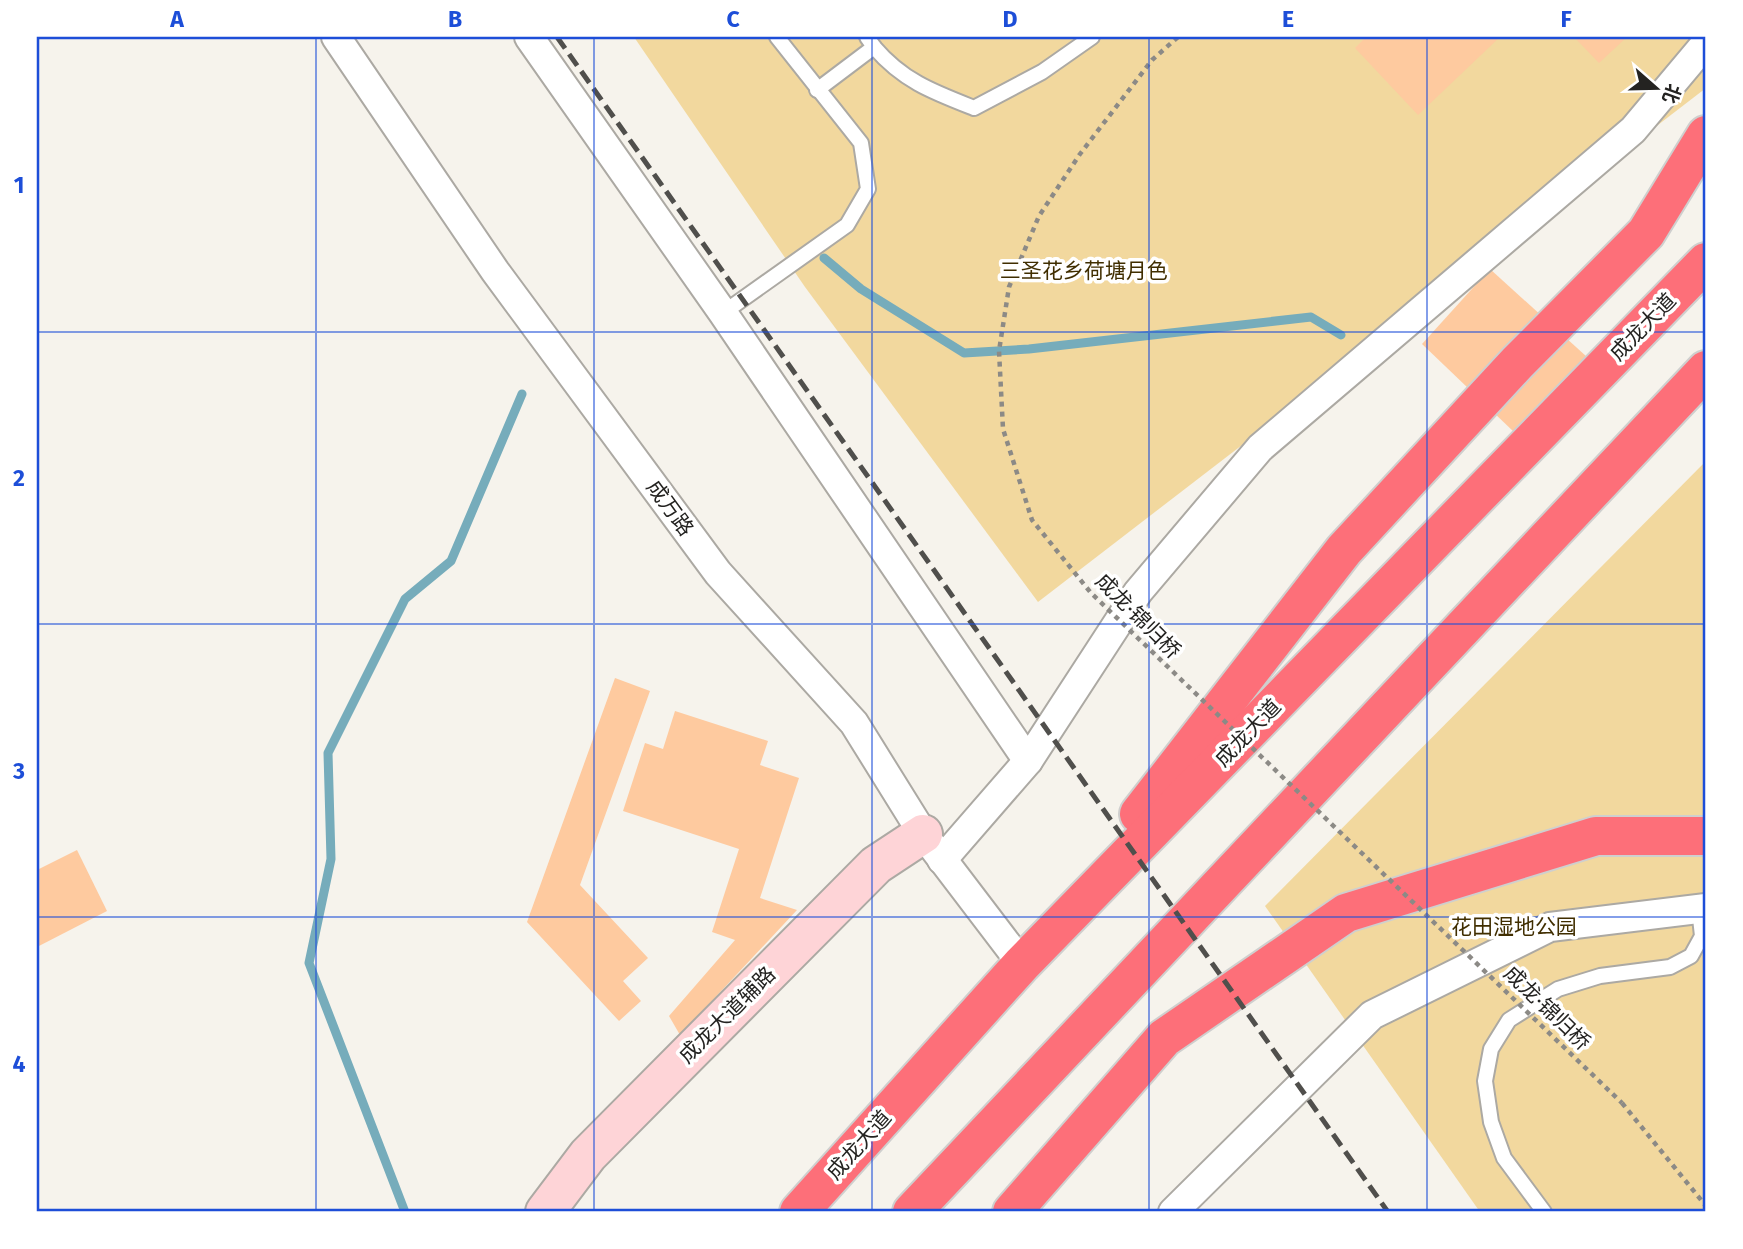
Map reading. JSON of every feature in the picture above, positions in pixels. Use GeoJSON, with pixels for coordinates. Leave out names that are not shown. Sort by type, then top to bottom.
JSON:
{"type":"FeatureCollection","features":[{"type":"Feature","properties":{"kind":"highway"},"geometry":{"type":"LineString","coordinates":[[1646,233],[1706,135]]}},
{"type":"Feature","properties":{"kind":"highway"},"geometry":{"type":"LineString","coordinates":[[1022,964],[1344,550],[1517,363],[1706,172]]}},
{"type":"Feature","properties":{"kind":"highway","name":"成龙大道"},"geometry":{"type":"LineString","coordinates":[[799,1212],[1022,964],[1706,262]]}},
{"type":"Feature","properties":{"kind":"highway"},"geometry":{"type":"LineString","coordinates":[[912,1212],[1706,370]]}},
{"type":"Feature","properties":{"kind":"highway"},"geometry":{"type":"LineString","coordinates":[[1012,1212],[1164,1038],[1346,913],[1596,835],[1706,836]]}},
{"type":"Feature","properties":{"kind":"street","name":"成万路"},"geometry":{"type":"LineString","coordinates":[[336,37],[495,271],[569,372],[718,573],[854,723],[932,847],[1022,964]]}},
{"type":"Feature","properties":{"kind":"street"},"geometry":{"type":"LineString","coordinates":[[530,37],[723,313],[1028,761]]}},
{"type":"Feature","properties":{"kind":"street"},"geometry":{"type":"LineString","coordinates":[[932,847],[1028,761],[1138,592],[1260,448],[1633,130],[1706,43]]}},
{"type":"Feature","properties":{"kind":"street","name":"成龙大道辅路"},"geometry":{"type":"LineString","coordinates":[[545,1212],[588,1155],[876,865],[932,847]]}},
{"type":"Feature","properties":{"kind":"street"},"geometry":{"type":"LineString","coordinates":[[1173,1212],[1372,1015],[1550,927],[1702,908]]}},
{"type":"Feature","properties":{"kind":"lane"},"geometry":{"type":"LineString","coordinates":[[723,313],[847,225],[868,189],[861,143],[777,37]]}},
{"type":"Feature","properties":{"kind":"lane"},"geometry":{"type":"LineString","coordinates":[[817,90],[871,42],[891,67],[931,91],[974,108],[1042,72],[1092,37]]}},
{"type":"Feature","properties":{"kind":"lane"},"geometry":{"type":"LineString","coordinates":[[1544,1212],[1504,1158],[1491,1122],[1485,1081],[1491,1049],[1508,1020],[1558,989],[1600,976],[1670,967],[1691,956],[1702,936],[1702,908]]}},
{"type":"Feature","properties":{"kind":"path","name":"成龙·锦归桥"},"geometry":{"type":"LineString","coordinates":[[1178,37],[1152,60],[1080,154],[1039,216],[1009,287],[999,351],[1003,429],[1032,520],[1091,593],[1622,1103],[1706,1206]]}},
{"type":"Feature","properties":{"kind":"green space","name":"三圣花乡荷塘月色"},"geometry":{"type":"Polygon","coordinates":[[[634,37],[1706,37],[1706,88],[1038,602],[805,287],[634,37]]]}},
{"type":"Feature","properties":{"kind":"green space","name":"花田湿地公园"},"geometry":{"type":"Polygon","coordinates":[[[1706,461],[1706,1212],[1480,1212],[1265,906],[1706,461]]]}},
{"type":"Feature","properties":{"kind":"building"},"geometry":{"type":"Polygon","coordinates":[[[1366,37],[1500,37],[1418,115],[1355,48],[1366,37]]]}},
{"type":"Feature","properties":{"kind":"building"},"geometry":{"type":"Polygon","coordinates":[[[1574,37],[1627,37],[1599,63],[1574,37]]]}},
{"type":"Feature","properties":{"kind":"building"},"geometry":{"type":"Polygon","coordinates":[[[1490,269],[1587,357],[1515,433],[1422,344],[1490,269]]]}},
{"type":"Feature","properties":{"kind":"building"},"geometry":{"type":"Polygon","coordinates":[[[615,678],[650,691],[580,885],[648,958],[623,981],[641,1001],[619,1021],[527,922],[615,678]]]}},
{"type":"Feature","properties":{"kind":"building"},"geometry":{"type":"Polygon","coordinates":[[[675,711],[768,741],[760,765],[799,778],[760,898],[797,910],[680,1035],[669,1016],[735,940],[712,932],[739,849],[623,811],[645,743],[663,749],[675,711]]]}},
{"type":"Feature","properties":{"kind":"building"},"geometry":{"type":"Polygon","coordinates":[[[77,850],[107,911],[37,947],[37,870],[77,850]]]}},
{"type":"Feature","properties":{"kind":"waterway"},"geometry":{"type":"LineString","coordinates":[[824,258],[861,289],[964,353],[1029,349],[1311,317],[1341,335]]}},
{"type":"Feature","properties":{"kind":"waterway"},"geometry":{"type":"LineString","coordinates":[[405,1212],[309,963],[331,859],[328,753],[405,599],[451,561],[522,394]]}},
{"type":"Feature","properties":{"kind":"railway"},"geometry":{"type":"LineString","coordinates":[[557,37],[1388,1212]]}}]}
